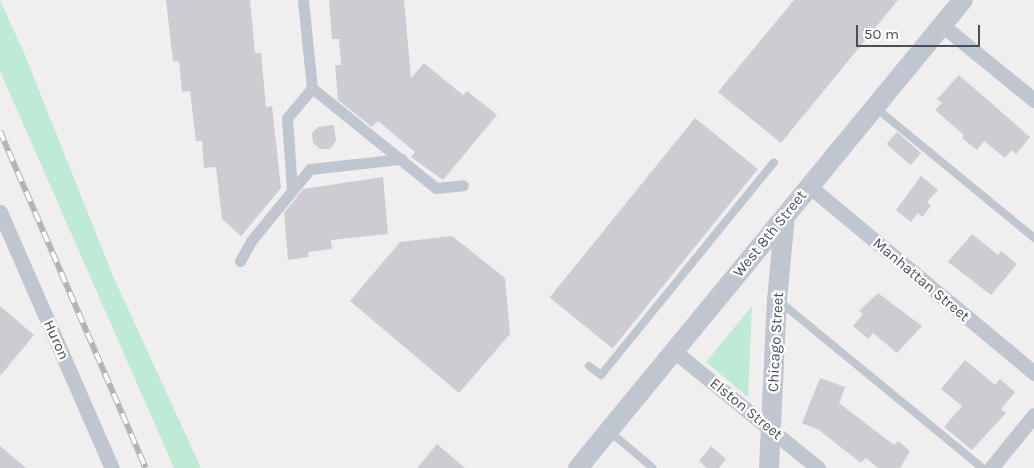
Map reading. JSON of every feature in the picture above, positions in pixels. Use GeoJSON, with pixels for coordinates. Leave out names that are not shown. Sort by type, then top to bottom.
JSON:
{"type":"FeatureCollection","features":[{"type":"Feature","properties":{"kind":"street","name":"West 8th Street"},"geometry":{"type":"LineString","coordinates":[[578,468],[963,0]]}},
{"type":"Feature","properties":{"kind":"street"},"geometry":{"type":"LineString","coordinates":[[292,190],[287,118],[312,88],[306,2]]}},
{"type":"Feature","properties":{"kind":"street"},"geometry":{"type":"LineString","coordinates":[[942,25],[1034,100]]}},
{"type":"Feature","properties":{"kind":"street"},"geometry":{"type":"LineString","coordinates":[[312,88],[436,188],[463,186]]}},
{"type":"Feature","properties":{"kind":"street"},"geometry":{"type":"LineString","coordinates":[[240,260],[251,241],[310,169],[401,159]]}},
{"type":"Feature","properties":{"kind":"street","name":"Manhattan Street"},"geometry":{"type":"LineString","coordinates":[[809,186],[1034,373]]}},
{"type":"Feature","properties":{"kind":"street","name":"Huron"},"geometry":{"type":"LineString","coordinates":[[0,212],[112,468]]}},
{"type":"Feature","properties":{"kind":"street","name":"Chicago Street"},"geometry":{"type":"LineString","coordinates":[[769,468],[777,300],[785,216]]}},
{"type":"Feature","properties":{"kind":"street","name":"Elston Street"},"geometry":{"type":"LineString","coordinates":[[674,351],[818,468]]}},
{"type":"Feature","properties":{"kind":"street"},"geometry":{"type":"LineString","coordinates":[[991,468],[1034,415]]}},
{"type":"Feature","properties":{"kind":"lane"},"geometry":{"type":"LineString","coordinates":[[874,107],[1034,238]]}},
{"type":"Feature","properties":{"kind":"lane"},"geometry":{"type":"LineString","coordinates":[[590,366],[601,375],[774,162]]}},
{"type":"Feature","properties":{"kind":"lane"},"geometry":{"type":"LineString","coordinates":[[777,300],[982,468]]}},
{"type":"Feature","properties":{"kind":"lane"},"geometry":{"type":"LineString","coordinates":[[609,431],[653,468]]}},
{"type":"Feature","properties":{"kind":"green space"},"geometry":{"type":"Polygon","coordinates":[[[0,0],[25,55],[113,276],[201,468],[174,468],[0,71],[0,0]]]}},
{"type":"Feature","properties":{"kind":"green space"},"geometry":{"type":"Polygon","coordinates":[[[752,306],[748,397],[706,362],[752,306]]]}},
{"type":"Feature","properties":{"kind":"building"},"geometry":{"type":"Polygon","coordinates":[[[166,0],[250,0],[255,53],[261,53],[266,107],[272,106],[281,188],[241,236],[222,219],[216,167],[204,168],[202,141],[196,141],[190,91],[182,92],[179,61],[173,62],[166,0]]]}},
{"type":"Feature","properties":{"kind":"building"},"geometry":{"type":"Polygon","coordinates":[[[329,0],[404,0],[411,78],[424,63],[463,95],[467,91],[497,115],[443,180],[411,157],[415,152],[378,121],[372,127],[338,100],[335,65],[341,65],[339,39],[332,39],[329,0]]]}},
{"type":"Feature","properties":{"kind":"building"},"geometry":{"type":"Polygon","coordinates":[[[794,0],[898,0],[781,143],[718,92],[794,0]]]}},
{"type":"Feature","properties":{"kind":"building"},"geometry":{"type":"Polygon","coordinates":[[[959,75],[1030,137],[1016,154],[1012,150],[1005,158],[984,141],[977,150],[962,138],[964,135],[935,110],[942,103],[937,99],[959,75]]]}},
{"type":"Feature","properties":{"kind":"building"},"geometry":{"type":"Polygon","coordinates":[[[695,118],[758,169],[613,348],[550,298],[695,118]]]}},
{"type":"Feature","properties":{"kind":"building"},"geometry":{"type":"Polygon","coordinates":[[[334,125],[336,141],[330,149],[320,149],[313,143],[312,133],[318,127],[334,125]]]}},
{"type":"Feature","properties":{"kind":"building"},"geometry":{"type":"Polygon","coordinates":[[[897,132],[921,153],[911,165],[887,144],[897,132]]]}},
{"type":"Feature","properties":{"kind":"building"},"geometry":{"type":"Polygon","coordinates":[[[921,176],[938,190],[927,202],[931,206],[922,217],[918,213],[911,222],[896,210],[921,176]]]}},
{"type":"Feature","properties":{"kind":"building"},"geometry":{"type":"Polygon","coordinates":[[[383,177],[388,234],[331,240],[332,249],[308,252],[309,257],[288,260],[284,213],[303,189],[383,177]]]}},
{"type":"Feature","properties":{"kind":"building"},"geometry":{"type":"Polygon","coordinates":[[[972,234],[998,255],[1001,251],[1017,264],[991,295],[948,262],[972,234]]]}},
{"type":"Feature","properties":{"kind":"building"},"geometry":{"type":"Polygon","coordinates":[[[452,236],[505,278],[510,334],[459,393],[350,301],[400,242],[452,236]]]}},
{"type":"Feature","properties":{"kind":"building"},"geometry":{"type":"Polygon","coordinates":[[[878,293],[922,326],[897,353],[873,333],[868,339],[853,326],[863,314],[859,311],[878,293]]]}},
{"type":"Feature","properties":{"kind":"building"},"geometry":{"type":"Polygon","coordinates":[[[0,306],[34,335],[0,376],[0,306]]]}},
{"type":"Feature","properties":{"kind":"building"},"geometry":{"type":"Polygon","coordinates":[[[965,360],[995,385],[1000,379],[1015,392],[1001,409],[1006,413],[972,450],[944,427],[962,406],[941,389],[965,360]]]}},
{"type":"Feature","properties":{"kind":"building"},"geometry":{"type":"Polygon","coordinates":[[[820,378],[845,387],[839,403],[894,445],[898,441],[910,451],[900,468],[878,468],[866,458],[861,463],[819,430],[802,423],[820,378]]]}},
{"type":"Feature","properties":{"kind":"building"},"geometry":{"type":"Polygon","coordinates":[[[437,444],[465,468],[417,468],[437,444]]]}},
{"type":"Feature","properties":{"kind":"building"},"geometry":{"type":"Polygon","coordinates":[[[0,446],[26,468],[0,468],[0,446]]]}},
{"type":"Feature","properties":{"kind":"building"},"geometry":{"type":"Polygon","coordinates":[[[711,446],[726,459],[719,468],[707,468],[699,461],[711,446]]]}},
{"type":"Feature","properties":{"kind":"railway"},"geometry":{"type":"LineString","coordinates":[[0,131],[146,468]]}}]}
